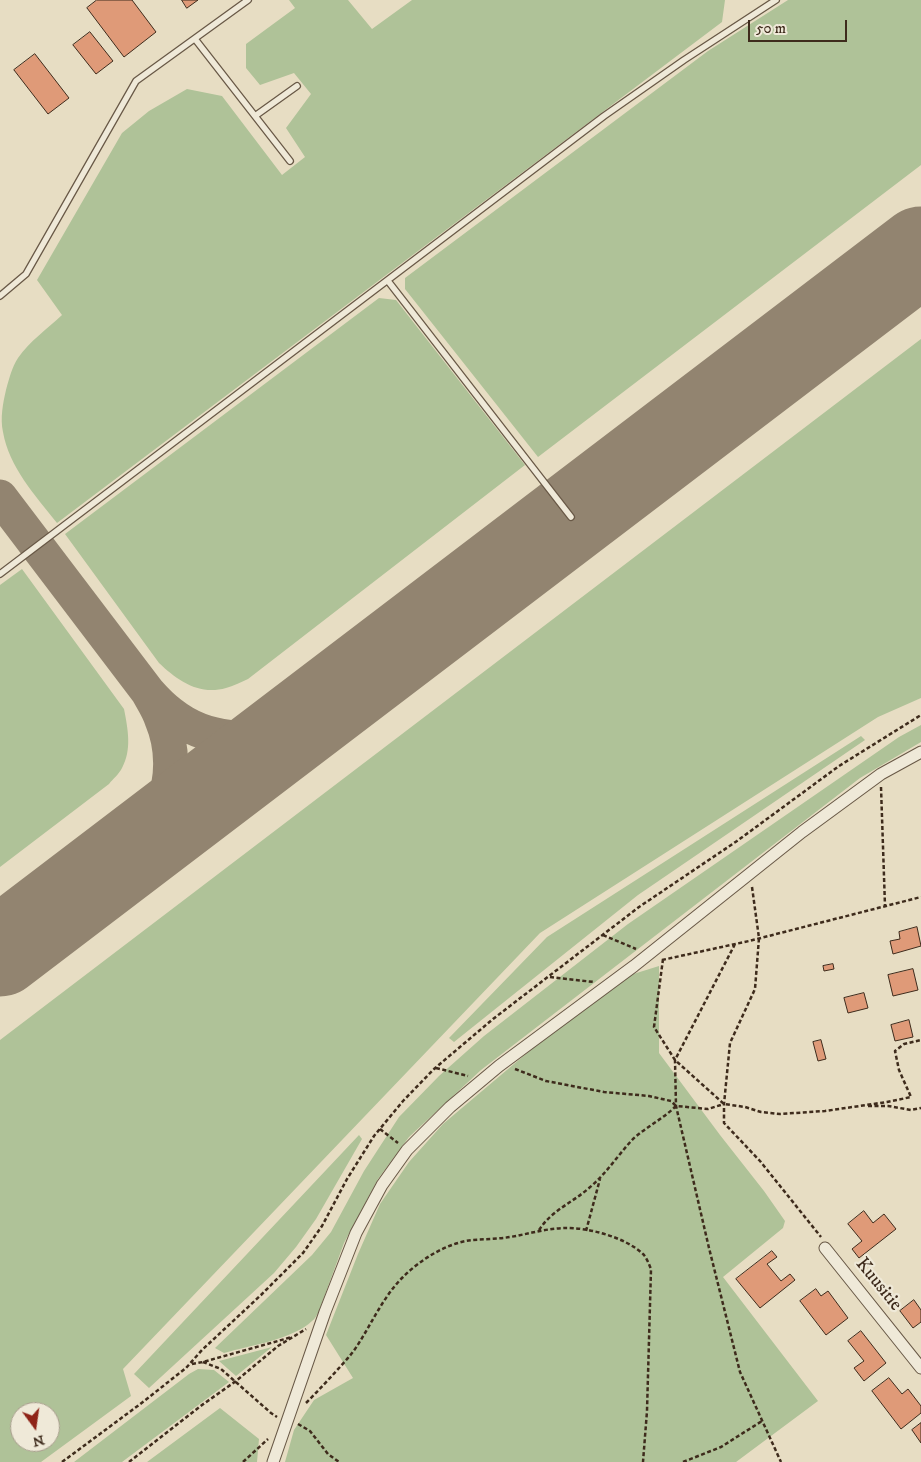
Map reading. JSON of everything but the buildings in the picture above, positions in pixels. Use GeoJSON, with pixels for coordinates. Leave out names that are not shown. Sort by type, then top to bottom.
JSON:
{"type":"FeatureCollection","features":[{"type":"Feature","properties":{"kind":"street"},"geometry":{"type":"LineString","coordinates":[[273,1462],[356,1233],[382,1185],[407,1150],[450,1107],[499,1066],[634,966],[802,832],[880,774],[921,752]]}},
{"type":"Feature","properties":{"kind":"street","name":"Kuusitie"},"geometry":{"type":"LineString","coordinates":[[825,1248],[921,1368]]}},
{"type":"Feature","properties":{"kind":"lane"},"geometry":{"type":"LineString","coordinates":[[0,296],[26,274],[136,81],[248,0]]}},
{"type":"Feature","properties":{"kind":"lane"},"geometry":{"type":"LineString","coordinates":[[0,574],[611,110],[776,0]]}},
{"type":"Feature","properties":{"kind":"lane"},"geometry":{"type":"LineString","coordinates":[[195,39],[290,161]]}},
{"type":"Feature","properties":{"kind":"lane"},"geometry":{"type":"LineString","coordinates":[[255,116],[297,86]]}},
{"type":"Feature","properties":{"kind":"lane"},"geometry":{"type":"LineString","coordinates":[[388,281],[571,517]]}},
{"type":"Feature","properties":{"kind":"path"},"geometry":{"type":"LineString","coordinates":[[880,774],[885,906]]}},
{"type":"Feature","properties":{"kind":"path"},"geometry":{"type":"LineString","coordinates":[[750,873],[759,938],[755,989],[730,1043],[724,1123],[760,1161],[822,1238],[825,1248]]}},
{"type":"Feature","properties":{"kind":"path"},"geometry":{"type":"LineString","coordinates":[[634,966],[759,938],[921,897]]}},
{"type":"Feature","properties":{"kind":"path"},"geometry":{"type":"LineString","coordinates":[[603,935],[649,954]]}},
{"type":"Feature","properties":{"kind":"path"},"geometry":{"type":"LineString","coordinates":[[734,944],[675,1060],[676,1106],[740,1372],[781,1462]]}},
{"type":"Feature","properties":{"kind":"path"},"geometry":{"type":"LineString","coordinates":[[663,959],[654,1027],[675,1060],[724,1104]]}},
{"type":"Feature","properties":{"kind":"path"},"geometry":{"type":"LineString","coordinates":[[549,977],[610,984]]}},
{"type":"Feature","properties":{"kind":"path"},"geometry":{"type":"LineString","coordinates":[[499,1066],[546,1081],[604,1092],[663,1099],[671,1101],[676,1106],[708,1109],[724,1104],[780,1114],[859,1106],[911,1097],[899,1070],[895,1051],[904,1044],[921,1040]]}},
{"type":"Feature","properties":{"kind":"path"},"geometry":{"type":"LineString","coordinates":[[436,1068],[482,1080]]}},
{"type":"Feature","properties":{"kind":"path"},"geometry":{"type":"LineString","coordinates":[[539,1230],[558,1210],[578,1198],[600,1178],[635,1138],[667,1116],[676,1106]]}},
{"type":"Feature","properties":{"kind":"path"},"geometry":{"type":"LineString","coordinates":[[859,1106],[888,1106],[911,1110],[921,1108]]}},
{"type":"Feature","properties":{"kind":"path"},"geometry":{"type":"LineString","coordinates":[[380,1129],[407,1150]]}},
{"type":"Feature","properties":{"kind":"path"},"geometry":{"type":"LineString","coordinates":[[586,1230],[600,1178]]}},
{"type":"Feature","properties":{"kind":"path"},"geometry":{"type":"LineString","coordinates":[[304,1405],[356,1348],[378,1310],[402,1278],[419,1263],[434,1254],[470,1240],[510,1237],[539,1230],[564,1228],[586,1230],[616,1238],[637,1249],[645,1257],[651,1269],[647,1411],[643,1462]]}},
{"type":"Feature","properties":{"kind":"path"},"geometry":{"type":"LineString","coordinates":[[129,1462],[236,1381],[278,1346],[296,1336],[308,1326]]}},
{"type":"Feature","properties":{"kind":"path"},"geometry":{"type":"LineString","coordinates":[[190,1364],[296,1336]]}},
{"type":"Feature","properties":{"kind":"path"},"geometry":{"type":"LineString","coordinates":[[202,1362],[221,1369],[271,1413],[286,1422],[300,1424],[310,1431],[328,1454],[339,1462]]}},
{"type":"Feature","properties":{"kind":"path"},"geometry":{"type":"LineString","coordinates":[[682,1462],[721,1447],[762,1421]]}},
{"type":"Feature","properties":{"kind":"path"},"geometry":{"type":"LineString","coordinates":[[243,1462],[286,1422]]}},
{"type":"Feature","properties":{"kind":"green space"},"geometry":{"type":"Polygon","coordinates":[[[289,0],[348,0],[372,29],[412,0],[725,0],[722,22],[57,523],[17,469],[6,445],[2,427],[5,395],[16,362],[33,341],[62,315],[37,280],[122,133],[149,111],[187,89],[222,96],[282,175],[305,157],[286,128],[311,94],[294,73],[260,85],[246,68],[246,44],[295,8],[289,0]]]}},
{"type":"Feature","properties":{"kind":"green space"},"geometry":{"type":"Polygon","coordinates":[[[788,0],[921,0],[921,165],[538,457],[405,289],[405,278],[708,51],[788,0]]]}},
{"type":"Feature","properties":{"kind":"green space"},"geometry":{"type":"Polygon","coordinates":[[[379,298],[396,300],[525,465],[248,679],[216,690],[207,690],[189,685],[159,663],[65,534],[379,298]]]}},
{"type":"Feature","properties":{"kind":"green space"},"geometry":{"type":"Polygon","coordinates":[[[921,339],[921,698],[878,717],[540,933],[123,1369],[131,1396],[60,1448],[60,1402],[10,1402],[10,1452],[55,1452],[41,1462],[0,1462],[0,1040],[921,339]]]}},
{"type":"Feature","properties":{"kind":"green space"},"geometry":{"type":"Polygon","coordinates":[[[22,569],[124,709],[128,732],[128,747],[122,768],[109,784],[0,867],[0,585],[22,569]]]}},
{"type":"Feature","properties":{"kind":"green space"},"geometry":{"type":"Polygon","coordinates":[[[921,725],[921,742],[860,778],[481,1070],[409,1137],[378,1179],[344,1243],[319,1311],[313,1320],[294,1333],[270,1341],[224,1353],[215,1348],[312,1255],[331,1232],[364,1171],[399,1117],[439,1076],[484,1036],[628,924],[899,737],[921,725]]]}},
{"type":"Feature","properties":{"kind":"green space"},"geometry":{"type":"Polygon","coordinates":[[[861,736],[865,740],[638,895],[454,1042],[449,1038],[547,937],[861,736]]]}},
{"type":"Feature","properties":{"kind":"green space"},"geometry":{"type":"Polygon","coordinates":[[[659,966],[659,1053],[785,1221],[783,1228],[723,1277],[818,1401],[736,1462],[285,1462],[294,1430],[314,1400],[353,1378],[326,1335],[380,1204],[409,1162],[443,1124],[527,1053],[627,976],[659,966]]]}},
{"type":"Feature","properties":{"kind":"green space"},"geometry":{"type":"Polygon","coordinates":[[[359,1135],[362,1139],[316,1219],[296,1247],[274,1273],[149,1388],[134,1374],[359,1135]]]}},
{"type":"Feature","properties":{"kind":"green space"},"geometry":{"type":"Polygon","coordinates":[[[272,1347],[236,1376],[219,1361],[272,1347]]]}},
{"type":"Feature","properties":{"kind":"green space"},"geometry":{"type":"Polygon","coordinates":[[[198,1369],[214,1370],[229,1382],[122,1462],[74,1462],[189,1374],[198,1369]]]}},
{"type":"Feature","properties":{"kind":"green space"},"geometry":{"type":"Polygon","coordinates":[[[220,1408],[259,1439],[257,1462],[147,1462],[220,1408]]]}},
{"type":"Feature","properties":{"kind":"taxiway"},"geometry":{"type":"LineString","coordinates":[[0,497],[148,692]]}},
{"type":"Feature","properties":{"kind":"taxiway"},"geometry":{"type":"LineString","coordinates":[[116,864],[153,822],[162,806],[169,785],[171,763],[166,730],[148,692],[165,709],[184,723],[214,735],[246,738],[277,733],[295,726],[312,715]]}},
{"type":"Feature","properties":{"kind":"runway"},"geometry":{"type":"LineString","coordinates":[[0,952],[921,251]]}}]}
